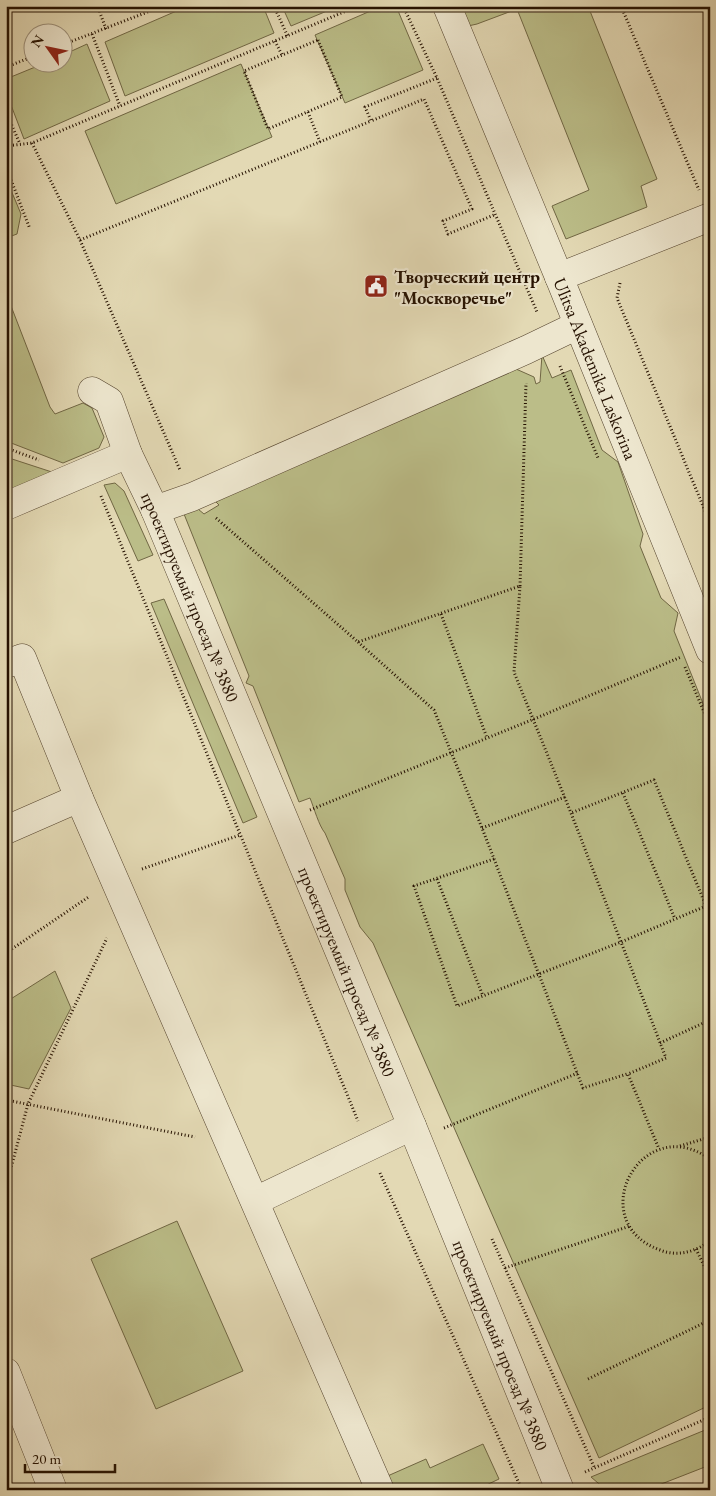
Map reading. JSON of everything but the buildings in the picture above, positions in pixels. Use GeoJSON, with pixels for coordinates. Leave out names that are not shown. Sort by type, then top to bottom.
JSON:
{"type":"FeatureCollection","features":[{"type":"Feature","properties":{"kind":"street","name":"Ulitsa Akademika Laskorina"},"geometry":{"type":"LineString","coordinates":[[447,6],[710,650]]}},
{"type":"Feature","properties":{"kind":"street"},"geometry":{"type":"LineString","coordinates":[[559,277],[706,207]]}},
{"type":"Feature","properties":{"kind":"street"},"geometry":{"type":"LineString","coordinates":[[156,510],[192,497],[578,325]]}},
{"type":"Feature","properties":{"kind":"street","name":"проектируемый проезд № 3880"},"geometry":{"type":"LineString","coordinates":[[92,391],[110,401],[128,454],[156,510],[412,1126],[558,1486]]}},
{"type":"Feature","properties":{"kind":"street"},"geometry":{"type":"LineString","coordinates":[[6,506],[128,454]]}},
{"type":"Feature","properties":{"kind":"street"},"geometry":{"type":"LineString","coordinates":[[6,664],[22,658],[124,901],[380,1490]]}},
{"type":"Feature","properties":{"kind":"street"},"geometry":{"type":"LineString","coordinates":[[6,830],[80,798]]}},
{"type":"Feature","properties":{"kind":"street"},"geometry":{"type":"LineString","coordinates":[[255,1201],[412,1126]]}},
{"type":"Feature","properties":{"kind":"street"},"geometry":{"type":"LineString","coordinates":[[6,1372],[54,1490]]}},
{"type":"Feature","properties":{"kind":"path"},"geometry":{"type":"LineString","coordinates":[[106,29],[99,10],[108,6]]}},
{"type":"Feature","properties":{"kind":"path"},"geometry":{"type":"LineString","coordinates":[[72,41],[162,6]]}},
{"type":"Feature","properties":{"kind":"path"},"geometry":{"type":"LineString","coordinates":[[274,6],[288,36]]}},
{"type":"Feature","properties":{"kind":"path"},"geometry":{"type":"LineString","coordinates":[[6,146],[32,143],[358,6]]}},
{"type":"Feature","properties":{"kind":"path"},"geometry":{"type":"LineString","coordinates":[[32,143],[80,240],[192,497],[434,710],[583,1088],[628,1074],[666,1058],[565,797],[514,672],[538,344],[494,215],[437,78],[403,6]]}},
{"type":"Feature","properties":{"kind":"path"},"geometry":{"type":"LineString","coordinates":[[621,6],[706,207]]}},
{"type":"Feature","properties":{"kind":"path"},"geometry":{"type":"LineString","coordinates":[[92,34],[120,106]]}},
{"type":"Feature","properties":{"kind":"path"},"geometry":{"type":"LineString","coordinates":[[318,40],[342,97],[308,112],[268,128],[244,71],[318,40]]}},
{"type":"Feature","properties":{"kind":"path"},"geometry":{"type":"LineString","coordinates":[[275,41],[282,55]]}},
{"type":"Feature","properties":{"kind":"path"},"geometry":{"type":"LineString","coordinates":[[6,67],[22,61]]}},
{"type":"Feature","properties":{"kind":"path"},"geometry":{"type":"LineString","coordinates":[[371,121],[365,107],[437,78]]}},
{"type":"Feature","properties":{"kind":"path"},"geometry":{"type":"LineString","coordinates":[[80,240],[424,99],[472,209],[443,221],[448,234],[494,215]]}},
{"type":"Feature","properties":{"kind":"path"},"geometry":{"type":"LineString","coordinates":[[6,112],[20,144]]}},
{"type":"Feature","properties":{"kind":"path"},"geometry":{"type":"LineString","coordinates":[[308,112],[320,142]]}},
{"type":"Feature","properties":{"kind":"path"},"geometry":{"type":"LineString","coordinates":[[6,167],[30,229]]}},
{"type":"Feature","properties":{"kind":"path"},"geometry":{"type":"LineString","coordinates":[[621,279],[617,298],[710,524]]}},
{"type":"Feature","properties":{"kind":"path"},"geometry":{"type":"LineString","coordinates":[[90,470],[369,1147],[522,1490]]}},
{"type":"Feature","properties":{"kind":"path"},"geometry":{"type":"LineString","coordinates":[[358,642],[520,586]]}},
{"type":"Feature","properties":{"kind":"path"},"geometry":{"type":"LineString","coordinates":[[441,614],[487,738]]}},
{"type":"Feature","properties":{"kind":"path"},"geometry":{"type":"LineString","coordinates":[[309,811],[534,719],[680,656]]}},
{"type":"Feature","properties":{"kind":"path"},"geometry":{"type":"LineString","coordinates":[[494,859],[414,886],[457,1006],[621,942],[706,906],[654,780],[571,813]]}},
{"type":"Feature","properties":{"kind":"path"},"geometry":{"type":"LineString","coordinates":[[623,792],[675,919]]}},
{"type":"Feature","properties":{"kind":"path"},"geometry":{"type":"LineString","coordinates":[[482,828],[565,797]]}},
{"type":"Feature","properties":{"kind":"path"},"geometry":{"type":"LineString","coordinates":[[437,879],[483,996]]}},
{"type":"Feature","properties":{"kind":"path"},"geometry":{"type":"LineString","coordinates":[[6,1187],[28,1104],[124,901]]}},
{"type":"Feature","properties":{"kind":"path"},"geometry":{"type":"LineString","coordinates":[[660,1043],[710,1020]]}},
{"type":"Feature","properties":{"kind":"path"},"geometry":{"type":"LineString","coordinates":[[444,1128],[578,1073]]}},
{"type":"Feature","properties":{"kind":"path"},"geometry":{"type":"LineString","coordinates":[[628,1074],[659,1149]]}},
{"type":"Feature","properties":{"kind":"path"},"geometry":{"type":"LineString","coordinates":[[6,1100],[230,1144]]}},
{"type":"Feature","properties":{"kind":"path"},"geometry":{"type":"LineString","coordinates":[[710,1137],[659,1149],[644,1158],[632,1170],[625,1186],[623,1203],[627,1220],[636,1236],[650,1247],[666,1253],[684,1253],[710,1241]]}},
{"type":"Feature","properties":{"kind":"path"},"geometry":{"type":"LineString","coordinates":[[676,1146],[694,1150],[710,1159]]}},
{"type":"Feature","properties":{"kind":"path"},"geometry":{"type":"LineString","coordinates":[[505,1268],[630,1226]]}},
{"type":"Feature","properties":{"kind":"path"},"geometry":{"type":"LineString","coordinates":[[696,1249],[710,1278]]}},
{"type":"Feature","properties":{"kind":"path"},"geometry":{"type":"LineString","coordinates":[[588,1380],[710,1320]]}},
{"type":"Feature","properties":{"kind":"path"},"geometry":{"type":"LineString","coordinates":[[558,1486],[710,1417]]}},
{"type":"Feature","properties":{"kind":"green space"},"geometry":{"type":"Polygon","coordinates":[[[188,6],[263,6],[274,33],[125,96],[105,42],[188,6]]]}},
{"type":"Feature","properties":{"kind":"green space"},"geometry":{"type":"Polygon","coordinates":[[[282,6],[339,6],[291,26],[282,6]]]}},
{"type":"Feature","properties":{"kind":"green space"},"geometry":{"type":"Polygon","coordinates":[[[382,6],[396,6],[423,70],[345,103],[315,35],[382,6]]]}},
{"type":"Feature","properties":{"kind":"green space"},"geometry":{"type":"Polygon","coordinates":[[[461,6],[588,6],[657,179],[641,186],[647,207],[566,239],[552,206],[589,190],[517,9],[468,26],[461,6]]]}},
{"type":"Feature","properties":{"kind":"green space"},"geometry":{"type":"Polygon","coordinates":[[[87,44],[110,101],[24,139],[6,92],[6,79],[23,72],[72,72],[72,51],[87,44]]]}},
{"type":"Feature","properties":{"kind":"green space"},"geometry":{"type":"Polygon","coordinates":[[[241,64],[272,137],[116,204],[85,131],[241,64]]]}},
{"type":"Feature","properties":{"kind":"green space"},"geometry":{"type":"Polygon","coordinates":[[[6,183],[8,183],[21,214],[17,234],[6,238],[6,183]]]}},
{"type":"Feature","properties":{"kind":"green space"},"geometry":{"type":"Polygon","coordinates":[[[6,293],[50,407],[55,414],[83,403],[92,408],[104,437],[99,448],[63,463],[6,441],[6,293]]]}},
{"type":"Feature","properties":{"kind":"green space"},"geometry":{"type":"Polygon","coordinates":[[[542,355],[552,378],[571,370],[602,450],[618,462],[643,534],[640,546],[661,598],[678,613],[674,631],[710,721],[710,1405],[599,1458],[373,943],[360,927],[345,890],[345,879],[310,798],[299,802],[253,686],[246,683],[249,676],[184,514],[198,509],[204,514],[219,505],[212,498],[516,369],[534,377],[536,384],[540,382],[542,355]]]}},
{"type":"Feature","properties":{"kind":"green space"},"geometry":{"type":"Polygon","coordinates":[[[6,457],[61,475],[6,499],[6,457]]]}},
{"type":"Feature","properties":{"kind":"green space"},"geometry":{"type":"Polygon","coordinates":[[[115,483],[124,491],[153,555],[138,561],[104,485],[115,483]]]}},
{"type":"Feature","properties":{"kind":"green space"},"geometry":{"type":"Polygon","coordinates":[[[164,599],[257,817],[243,823],[151,603],[164,599]]]}},
{"type":"Feature","properties":{"kind":"green space"},"geometry":{"type":"Polygon","coordinates":[[[55,971],[71,1008],[29,1089],[6,1084],[6,1002],[55,971]]]}},
{"type":"Feature","properties":{"kind":"green space"},"geometry":{"type":"Polygon","coordinates":[[[177,1221],[243,1371],[156,1409],[91,1259],[177,1221]]]}},
{"type":"Feature","properties":{"kind":"green space"},"geometry":{"type":"Polygon","coordinates":[[[710,1428],[710,1465],[646,1490],[605,1489],[591,1477],[710,1428]]]}},
{"type":"Feature","properties":{"kind":"green space"},"geometry":{"type":"Polygon","coordinates":[[[483,1444],[499,1479],[476,1490],[389,1490],[383,1478],[426,1459],[430,1468],[483,1444]]]}},
{"type":"Feature","properties":{"kind":"place","name":"Творческий центр \"Москворечье\""},"geometry":{"type":"Point","coordinates":[376,286]}}]}
